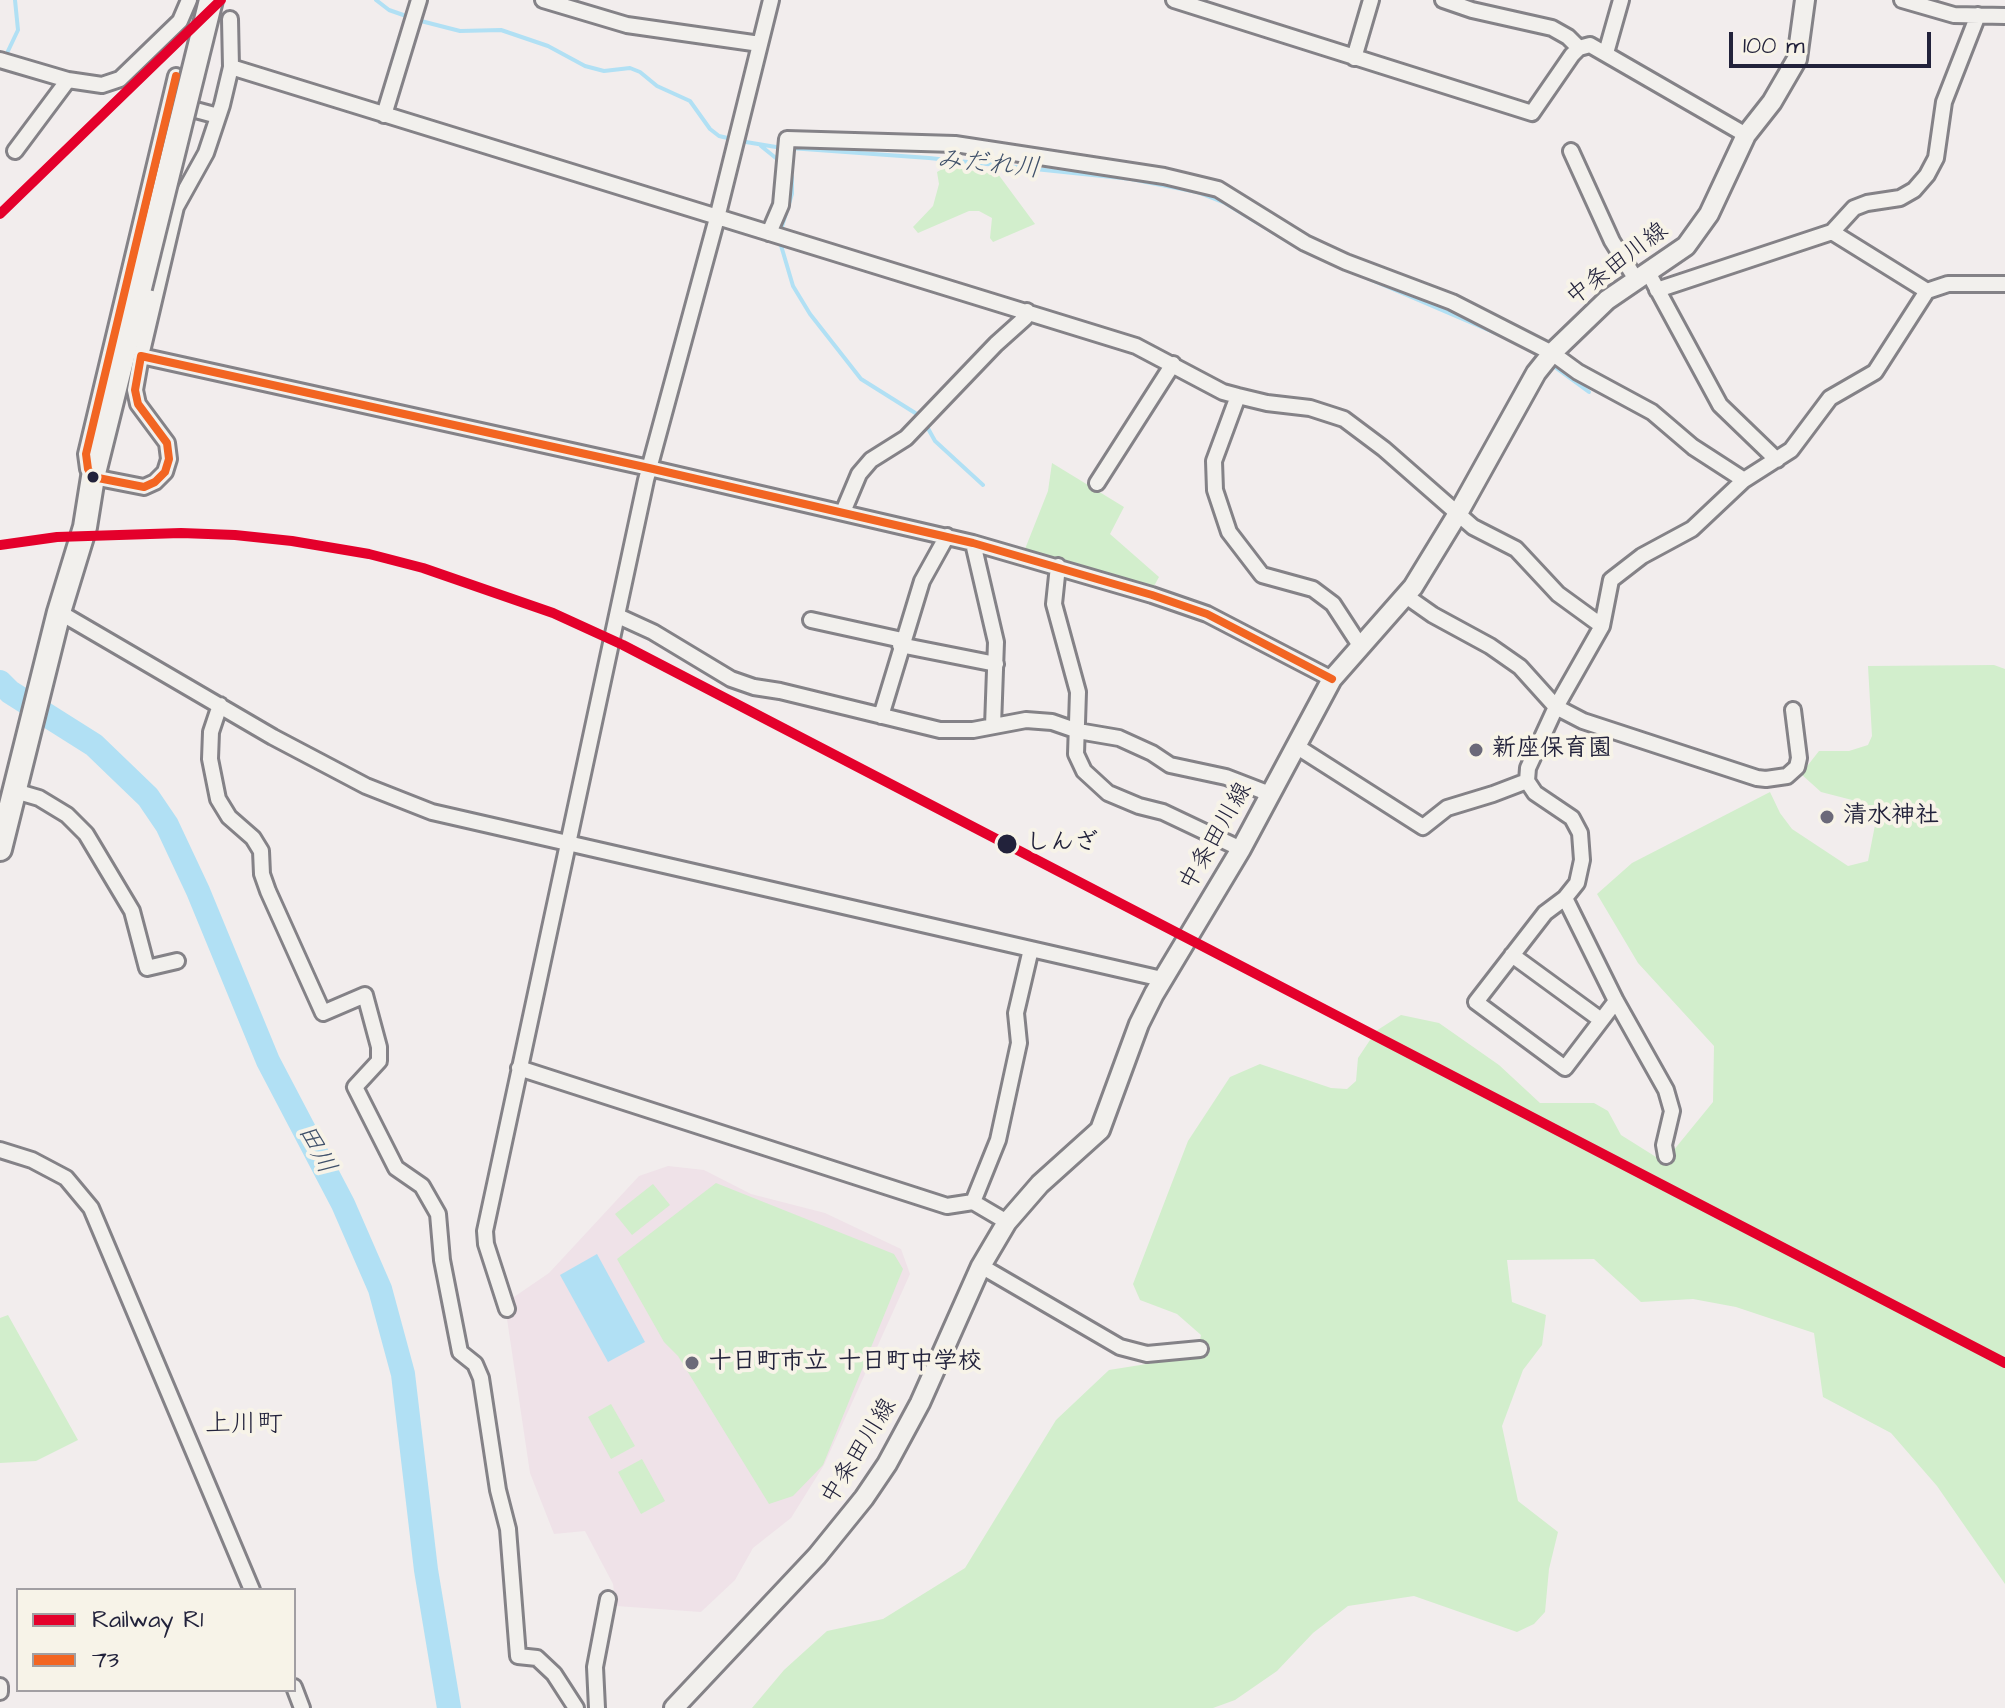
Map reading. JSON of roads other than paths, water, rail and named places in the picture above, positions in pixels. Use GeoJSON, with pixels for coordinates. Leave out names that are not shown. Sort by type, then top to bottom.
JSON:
{"type":"FeatureCollection","features":[{"type":"Feature","properties":{"kind":"highway"},"geometry":{"type":"LineString","coordinates":[[0,849],[59,612],[85,527],[93,477],[211,0]]}},
{"type":"Feature","properties":{"kind":"main road","name":"中条田川線"},"geometry":{"type":"LineString","coordinates":[[674,1708],[817,1556],[887,1464],[920,1403],[981,1266],[1007,1222],[1040,1184],[1100,1130],[1139,1024],[1162,979],[1241,849],[1332,679],[1406,596],[1457,515],[1536,373],[1552,353],[1607,300],[1648,282],[1686,246],[1709,214],[1746,135],[1772,102],[1797,59],[1805,0]]}},
{"type":"Feature","properties":{"kind":"street"},"geometry":{"type":"LineString","coordinates":[[0,60],[68,80],[102,85],[120,79],[180,21],[189,0]]}},
{"type":"Feature","properties":{"kind":"street"},"geometry":{"type":"LineString","coordinates":[[384,115],[419,0]]}},
{"type":"Feature","properties":{"kind":"street"},"geometry":{"type":"LineString","coordinates":[[543,0],[580,6],[627,25],[760,44]]}},
{"type":"Feature","properties":{"kind":"street"},"geometry":{"type":"LineString","coordinates":[[507,1309],[486,1244],[485,1231],[649,468],[717,218],[771,0]]}},
{"type":"Feature","properties":{"kind":"street"},"geometry":{"type":"LineString","coordinates":[[1174,0],[1216,6],[1354,58],[1532,113],[1579,48],[1590,45],[1746,135]]}},
{"type":"Feature","properties":{"kind":"street"},"geometry":{"type":"LineString","coordinates":[[1354,58],[1371,0]]}},
{"type":"Feature","properties":{"kind":"street"},"geometry":{"type":"LineString","coordinates":[[1443,0],[1472,10],[1552,28],[1579,48]]}},
{"type":"Feature","properties":{"kind":"street"},"geometry":{"type":"LineString","coordinates":[[1606,53],[1621,0]]}},
{"type":"Feature","properties":{"kind":"street"},"geometry":{"type":"LineString","coordinates":[[1902,0],[1954,15],[2005,16]]}},
{"type":"Feature","properties":{"kind":"street"},"geometry":{"type":"LineString","coordinates":[[1648,282],[1832,232],[1854,208],[1900,198],[1914,190],[1936,158],[1944,102],[1978,15]]}},
{"type":"Feature","properties":{"kind":"street"},"geometry":{"type":"LineString","coordinates":[[176,76],[86,454],[88,469],[93,477],[144,487],[165,472],[169,459],[167,443],[144,414],[135,390],[141,356],[176,207],[206,153],[231,67],[230,19]]}},
{"type":"Feature","properties":{"kind":"street"},"geometry":{"type":"LineString","coordinates":[[231,67],[1136,346],[1223,392],[1267,403],[1310,408],[1344,419],[1384,449],[1457,515],[1473,527],[1516,549],[1558,594],[1602,626]]}},
{"type":"Feature","properties":{"kind":"street"},"geometry":{"type":"LineString","coordinates":[[15,151],[68,80]]}},
{"type":"Feature","properties":{"kind":"street"},"geometry":{"type":"LineString","coordinates":[[169,103],[218,116]]}},
{"type":"Feature","properties":{"kind":"street"},"geometry":{"type":"LineString","coordinates":[[769,233],[781,205],[787,139],[955,144],[1164,176],[1218,189],[1305,243],[1452,302],[1552,353],[1578,372],[1652,412],[1693,447],[1744,480]]}},
{"type":"Feature","properties":{"kind":"street"},"geometry":{"type":"LineString","coordinates":[[1571,151],[1612,241],[1648,282],[1720,405],[1777,460]]}},
{"type":"Feature","properties":{"kind":"street"},"geometry":{"type":"LineString","coordinates":[[1832,232],[1927,291]]}},
{"type":"Feature","properties":{"kind":"street"},"geometry":{"type":"LineString","coordinates":[[1616,1001],[1565,1068],[1476,1002],[1545,913],[1565,898],[1577,883],[1582,860],[1580,833],[1572,818],[1535,793],[1527,781],[1528,768],[1556,707],[1602,626],[1611,580],[1642,556],[1692,529],[1744,480],[1791,450],[1830,398],[1875,372],[1927,291],[1948,284],[2005,284]]}},
{"type":"Feature","properties":{"kind":"street"},"geometry":{"type":"LineString","coordinates":[[843,512],[859,474],[871,460],[906,438],[1025,318],[1027,311]]}},
{"type":"Feature","properties":{"kind":"street"},"geometry":{"type":"LineString","coordinates":[[141,356],[843,512],[1058,566],[1207,614],[1332,679]]}},
{"type":"Feature","properties":{"kind":"street"},"geometry":{"type":"LineString","coordinates":[[1097,483],[1173,364]]}},
{"type":"Feature","properties":{"kind":"street"},"geometry":{"type":"LineString","coordinates":[[1238,396],[1214,461],[1215,490],[1229,532],[1262,575],[1313,589],[1333,604],[1361,647]]}},
{"type":"Feature","properties":{"kind":"street"},"geometry":{"type":"LineString","coordinates":[[881,716],[922,581],[947,536]]}},
{"type":"Feature","properties":{"kind":"street"},"geometry":{"type":"LineString","coordinates":[[973,543],[996,642],[993,726]]}},
{"type":"Feature","properties":{"kind":"street"},"geometry":{"type":"LineString","coordinates":[[1058,566],[1054,604],[1078,692],[1076,754],[1084,771],[1108,793],[1163,812],[1241,849]]}},
{"type":"Feature","properties":{"kind":"street"},"geometry":{"type":"LineString","coordinates":[[1406,596],[1520,667],[1556,707],[1583,721],[1766,779],[1787,776],[1797,767],[1799,758],[1793,710]]}},
{"type":"Feature","properties":{"kind":"street"},"geometry":{"type":"LineString","coordinates":[[59,612],[273,737],[366,786],[419,807],[567,844],[1162,979]]}},
{"type":"Feature","properties":{"kind":"street"},"geometry":{"type":"LineString","coordinates":[[618,616],[653,632],[731,679],[754,687],[940,730],[973,730],[1026,720],[1052,722],[1078,731],[1119,738],[1170,765],[1226,777],[1270,794]]}},
{"type":"Feature","properties":{"kind":"street"},"geometry":{"type":"LineString","coordinates":[[811,620],[996,664]]}},
{"type":"Feature","properties":{"kind":"street"},"geometry":{"type":"LineString","coordinates":[[220,705],[211,732],[210,759],[218,799],[229,817],[253,838],[261,851],[262,874],[268,891],[323,1013],[365,995],[379,1047],[379,1061],[355,1087],[396,1168],[422,1186],[438,1214],[442,1260],[460,1352],[475,1364],[481,1378],[498,1490],[508,1529],[518,1656],[537,1658],[554,1674],[576,1708]]}},
{"type":"Feature","properties":{"kind":"street"},"geometry":{"type":"LineString","coordinates":[[1296,746],[1423,827],[1447,808],[1527,781]]}},
{"type":"Feature","properties":{"kind":"street"},"geometry":{"type":"LineString","coordinates":[[15,791],[39,798],[67,815],[86,834],[132,911],[147,968],[177,961]]}},
{"type":"Feature","properties":{"kind":"street"},"geometry":{"type":"LineString","coordinates":[[1565,898],[1616,1001],[1666,1090],[1672,1111],[1664,1145],[1666,1156]]}},
{"type":"Feature","properties":{"kind":"street"},"geometry":{"type":"LineString","coordinates":[[973,1202],[1001,1126],[1019,1043],[1016,1013],[1031,949]]}},
{"type":"Feature","properties":{"kind":"street"},"geometry":{"type":"LineString","coordinates":[[1512,955],[1601,1020]]}},
{"type":"Feature","properties":{"kind":"street"},"geometry":{"type":"LineString","coordinates":[[519,1068],[947,1206],[973,1202],[1007,1222]]}},
{"type":"Feature","properties":{"kind":"street"},"geometry":{"type":"LineString","coordinates":[[0,1150],[32,1160],[66,1178],[91,1208],[251,1588]]}},
{"type":"Feature","properties":{"kind":"street"},"geometry":{"type":"LineString","coordinates":[[981,1266],[1120,1347],[1147,1354],[1200,1349]]}},
{"type":"Feature","properties":{"kind":"street"},"geometry":{"type":"LineString","coordinates":[[597,1708],[595,1667],[608,1599]]}},
{"type":"Feature","properties":{"kind":"street"},"geometry":{"type":"LineString","coordinates":[[0,1686],[0,1692]]}},
{"type":"Feature","properties":{"kind":"water"},"geometry":{"type":"Polygon","coordinates":[[[597,1254],[645,1342],[608,1362],[560,1275],[597,1254]]]}},
{"type":"Feature","properties":{"kind":"waterway"},"geometry":{"type":"LineString","coordinates":[[8,51],[18,30],[15,0]]}},
{"type":"Feature","properties":{"kind":"waterway","name":"みだれ川"},"geometry":{"type":"LineString","coordinates":[[376,0],[389,10],[409,17]]}},
{"type":"Feature","properties":{"kind":"waterway","name":"みだれ川"},"geometry":{"type":"LineString","coordinates":[[417,20],[460,31],[501,30],[548,46],[585,66],[604,71],[630,68],[657,86],[690,101],[710,129],[719,136],[732,139]]}},
{"type":"Feature","properties":{"kind":"waterway","name":"みだれ川"},"geometry":{"type":"LineString","coordinates":[[740,141],[776,147],[929,158],[1131,179],[1197,192],[1225,203],[1302,250],[1327,261]]}},
{"type":"Feature","properties":{"kind":"waterway"},"geometry":{"type":"LineString","coordinates":[[761,146],[782,163]]}},
{"type":"Feature","properties":{"kind":"waterway"},"geometry":{"type":"LineString","coordinates":[[780,233],[792,194],[792,177],[788,169]]}},
{"type":"Feature","properties":{"kind":"waterway"},"geometry":{"type":"LineString","coordinates":[[780,242],[793,286],[810,314],[861,379],[920,416]]}},
{"type":"Feature","properties":{"kind":"waterway","name":"みだれ川"},"geometry":{"type":"LineString","coordinates":[[1346,269],[1507,338]]}},
{"type":"Feature","properties":{"kind":"waterway","name":"みだれ川"},"geometry":{"type":"LineString","coordinates":[[1552,365],[1589,392]]}},
{"type":"Feature","properties":{"kind":"waterway"},"geometry":{"type":"LineString","coordinates":[[925,423],[935,441],[983,485]]}},
{"type":"Feature","properties":{"kind":"waterway","name":"田川"},"geometry":{"type":"LineString","coordinates":[[0,682],[10,692],[94,745],[148,797],[167,825],[198,891],[268,1061],[343,1204],[380,1289],[403,1374],[426,1570],[449,1708]]}},
{"type":"Feature","properties":{"kind":"railway"},"geometry":{"type":"LineString","coordinates":[[0,545],[98,535],[235,535],[369,554],[423,568],[553,613],[623,645],[1043,865]]}},
{"type":"Feature","properties":{"kind":"rail line","name":"R1"},"geometry":{"type":"LineString","coordinates":[[0,214],[221,0]]}},
{"type":"Feature","properties":{"kind":"rail line","name":"R1"},"geometry":{"type":"LineString","coordinates":[[0,545],[57,537],[181,533],[292,541],[369,554],[423,568],[553,613],[623,645],[2005,1363]]}},
{"type":"Feature","properties":{"kind":"place","name":"新座保育園"},"geometry":{"type":"Point","coordinates":[1476,750]}},
{"type":"Feature","properties":{"kind":"place","name":"清水神社"},"geometry":{"type":"Point","coordinates":[1827,817]}},
{"type":"Feature","properties":{"kind":"place","name":"しんざ"},"geometry":{"type":"Point","coordinates":[1007,844]}},
{"type":"Feature","properties":{"kind":"place","name":"十日町市立 十日町中学校"},"geometry":{"type":"Point","coordinates":[692,1363]}},
{"type":"Feature","properties":{"kind":"district","name":"上川町"},"geometry":{"type":"Point","coordinates":[244,1426]}}]}
